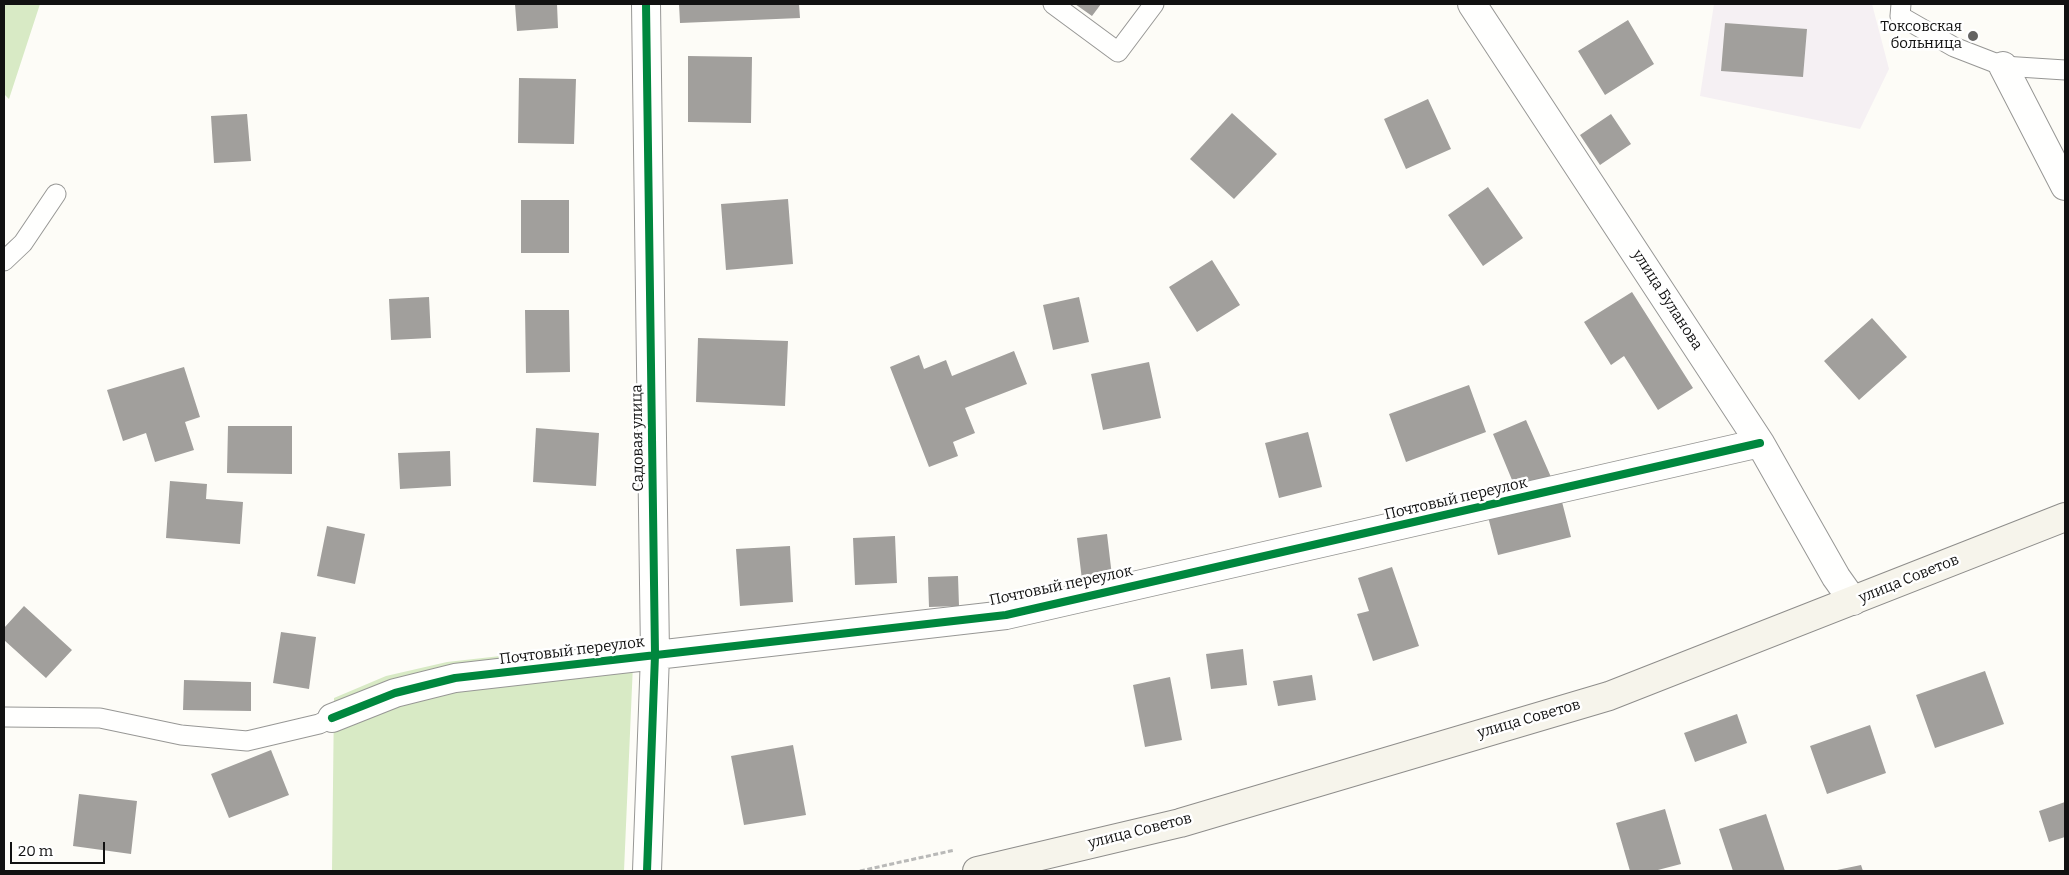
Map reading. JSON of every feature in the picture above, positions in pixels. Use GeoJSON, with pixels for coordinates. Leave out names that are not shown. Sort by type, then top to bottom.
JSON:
{"type":"FeatureCollection","features":[{"type":"Feature","properties":{"kind":"main road","name":"улица Советов"},"geometry":{"type":"LineString","coordinates":[[977,871],[1180,823],[1609,696],[1853,602],[2065,517]]}},
{"type":"Feature","properties":{"kind":"street","name":"Садовая улица"},"geometry":{"type":"LineString","coordinates":[[646,4],[655,655],[647,871]]}},
{"type":"Feature","properties":{"kind":"street","name":"улица Буланова"},"geometry":{"type":"LineString","coordinates":[[1472,4],[1760,443],[1836,577],[1853,602]]}},
{"type":"Feature","properties":{"kind":"street"},"geometry":{"type":"LineString","coordinates":[[2003,66],[2065,186]]}},
{"type":"Feature","properties":{"kind":"street","name":"Почтовый переулок"},"geometry":{"type":"LineString","coordinates":[[332,718],[395,693],[456,678],[1006,615],[1760,443]]}},
{"type":"Feature","properties":{"kind":"lane"},"geometry":{"type":"LineString","coordinates":[[1053,4],[1118,52],[1154,4]]}},
{"type":"Feature","properties":{"kind":"lane"},"geometry":{"type":"LineString","coordinates":[[1901,4],[1900,16],[1954,47],[2003,66],[2065,70]]}},
{"type":"Feature","properties":{"kind":"lane"},"geometry":{"type":"LineString","coordinates":[[4,261],[22,243],[56,194]]}},
{"type":"Feature","properties":{"kind":"lane"},"geometry":{"type":"LineString","coordinates":[[4,717],[100,718],[180,735],[248,741],[319,724],[332,718]]}},
{"type":"Feature","properties":{"kind":"path"},"geometry":{"type":"LineString","coordinates":[[860,871],[958,850]]}},
{"type":"Feature","properties":{"kind":"shaded area"},"geometry":{"type":"Polygon","coordinates":[[[1714,4],[1872,4],[1889,69],[1860,129],[1700,96],[1714,4]]]}},
{"type":"Feature","properties":{"kind":"green space"},"geometry":{"type":"Polygon","coordinates":[[[4,4],[40,4],[9,99],[4,94],[4,4]]]}},
{"type":"Feature","properties":{"kind":"green space"},"geometry":{"type":"Polygon","coordinates":[[[634,641],[624,871],[332,871],[334,698],[386,676],[447,662],[634,641]]]}},
{"type":"Feature","properties":{"kind":"building"},"geometry":{"type":"Polygon","coordinates":[[[515,4],[557,4],[558,28],[517,31],[515,4]]]}},
{"type":"Feature","properties":{"kind":"building"},"geometry":{"type":"Polygon","coordinates":[[[679,4],[799,4],[800,18],[680,23],[679,4]]]}},
{"type":"Feature","properties":{"kind":"building"},"geometry":{"type":"Polygon","coordinates":[[[1075,4],[1101,4],[1092,16],[1075,4]]]}},
{"type":"Feature","properties":{"kind":"building"},"geometry":{"type":"Polygon","coordinates":[[[1628,20],[1654,64],[1605,95],[1578,51],[1628,20]]]}},
{"type":"Feature","properties":{"kind":"building"},"geometry":{"type":"Polygon","coordinates":[[[1725,23],[1807,29],[1803,77],[1721,71],[1725,23]]]}},
{"type":"Feature","properties":{"kind":"building"},"geometry":{"type":"Polygon","coordinates":[[[688,56],[752,57],[751,123],[688,122],[688,56]]]}},
{"type":"Feature","properties":{"kind":"building"},"geometry":{"type":"Polygon","coordinates":[[[519,78],[576,79],[574,144],[518,143],[519,78]]]}},
{"type":"Feature","properties":{"kind":"building"},"geometry":{"type":"Polygon","coordinates":[[[1428,99],[1451,149],[1406,169],[1384,119],[1428,99]]]}},
{"type":"Feature","properties":{"kind":"building"},"geometry":{"type":"Polygon","coordinates":[[[1232,113],[1277,154],[1234,199],[1190,159],[1232,113]]]}},
{"type":"Feature","properties":{"kind":"building"},"geometry":{"type":"Polygon","coordinates":[[[247,114],[251,161],[214,163],[211,116],[247,114]]]}},
{"type":"Feature","properties":{"kind":"building"},"geometry":{"type":"Polygon","coordinates":[[[1611,114],[1631,144],[1600,165],[1580,135],[1611,114]]]}},
{"type":"Feature","properties":{"kind":"building"},"geometry":{"type":"Polygon","coordinates":[[[1488,187],[1523,238],[1483,266],[1448,215],[1488,187]]]}},
{"type":"Feature","properties":{"kind":"building"},"geometry":{"type":"Polygon","coordinates":[[[788,199],[793,264],[726,270],[721,204],[788,199]]]}},
{"type":"Feature","properties":{"kind":"building"},"geometry":{"type":"Polygon","coordinates":[[[521,200],[569,200],[569,253],[521,253],[521,200]]]}},
{"type":"Feature","properties":{"kind":"building"},"geometry":{"type":"Polygon","coordinates":[[[1212,260],[1240,305],[1197,332],[1169,287],[1212,260]]]}},
{"type":"Feature","properties":{"kind":"building"},"geometry":{"type":"Polygon","coordinates":[[[1632,292],[1693,388],[1658,410],[1624,356],[1611,365],[1584,322],[1632,292]]]}},
{"type":"Feature","properties":{"kind":"building"},"geometry":{"type":"Polygon","coordinates":[[[429,297],[431,338],[391,340],[389,299],[429,297]]]}},
{"type":"Feature","properties":{"kind":"building"},"geometry":{"type":"Polygon","coordinates":[[[1079,297],[1089,342],[1053,350],[1043,305],[1079,297]]]}},
{"type":"Feature","properties":{"kind":"building"},"geometry":{"type":"Polygon","coordinates":[[[525,310],[569,310],[570,372],[526,373],[525,310]]]}},
{"type":"Feature","properties":{"kind":"building"},"geometry":{"type":"Polygon","coordinates":[[[1872,318],[1907,357],[1859,400],[1824,361],[1872,318]]]}},
{"type":"Feature","properties":{"kind":"building"},"geometry":{"type":"Polygon","coordinates":[[[698,338],[788,341],[785,406],[696,402],[698,338]]]}},
{"type":"Feature","properties":{"kind":"building"},"geometry":{"type":"Polygon","coordinates":[[[1014,351],[1027,384],[965,408],[975,433],[953,442],[958,456],[929,467],[890,367],[919,355],[924,369],[946,360],[952,376],[1014,351]]]}},
{"type":"Feature","properties":{"kind":"building"},"geometry":{"type":"Polygon","coordinates":[[[1149,362],[1161,418],[1103,430],[1091,374],[1149,362]]]}},
{"type":"Feature","properties":{"kind":"building"},"geometry":{"type":"Polygon","coordinates":[[[184,367],[200,417],[185,422],[194,450],[155,462],[146,433],[123,441],[107,390],[184,367]]]}},
{"type":"Feature","properties":{"kind":"building"},"geometry":{"type":"Polygon","coordinates":[[[1469,385],[1486,432],[1406,462],[1389,414],[1469,385]]]}},
{"type":"Feature","properties":{"kind":"building"},"geometry":{"type":"Polygon","coordinates":[[[1526,420],[1551,477],[1517,492],[1493,434],[1526,420]]]}},
{"type":"Feature","properties":{"kind":"building"},"geometry":{"type":"Polygon","coordinates":[[[228,426],[292,426],[292,474],[227,473],[228,426]]]}},
{"type":"Feature","properties":{"kind":"building"},"geometry":{"type":"Polygon","coordinates":[[[536,428],[599,433],[596,486],[533,482],[536,428]]]}},
{"type":"Feature","properties":{"kind":"building"},"geometry":{"type":"Polygon","coordinates":[[[1308,432],[1322,487],[1279,498],[1265,443],[1308,432]]]}},
{"type":"Feature","properties":{"kind":"building"},"geometry":{"type":"Polygon","coordinates":[[[450,451],[451,486],[400,489],[398,453],[450,451]]]}},
{"type":"Feature","properties":{"kind":"building"},"geometry":{"type":"Polygon","coordinates":[[[170,481],[207,484],[206,499],[243,502],[240,544],[166,538],[170,481]]]}},
{"type":"Feature","properties":{"kind":"building"},"geometry":{"type":"Polygon","coordinates":[[[1560,494],[1571,537],[1498,555],[1487,513],[1560,494]]]}},
{"type":"Feature","properties":{"kind":"building"},"geometry":{"type":"Polygon","coordinates":[[[327,526],[365,534],[355,584],[317,576],[327,526]]]}},
{"type":"Feature","properties":{"kind":"building"},"geometry":{"type":"Polygon","coordinates":[[[1107,534],[1112,576],[1082,580],[1077,538],[1107,534]]]}},
{"type":"Feature","properties":{"kind":"building"},"geometry":{"type":"Polygon","coordinates":[[[895,536],[897,583],[855,585],[853,538],[895,536]]]}},
{"type":"Feature","properties":{"kind":"building"},"geometry":{"type":"Polygon","coordinates":[[[790,546],[793,602],[740,606],[736,549],[790,546]]]}},
{"type":"Feature","properties":{"kind":"building"},"geometry":{"type":"Polygon","coordinates":[[[1392,567],[1419,646],[1373,661],[1357,614],[1369,611],[1358,578],[1392,567]]]}},
{"type":"Feature","properties":{"kind":"building"},"geometry":{"type":"Polygon","coordinates":[[[958,576],[959,606],[929,607],[928,577],[958,576]]]}},
{"type":"Feature","properties":{"kind":"building"},"geometry":{"type":"Polygon","coordinates":[[[24,606],[72,650],[46,678],[4,640],[4,628],[24,606]]]}},
{"type":"Feature","properties":{"kind":"building"},"geometry":{"type":"Polygon","coordinates":[[[281,632],[316,637],[309,689],[273,683],[281,632]]]}},
{"type":"Feature","properties":{"kind":"building"},"geometry":{"type":"Polygon","coordinates":[[[1243,649],[1247,685],[1211,689],[1206,654],[1243,649]]]}},
{"type":"Feature","properties":{"kind":"building"},"geometry":{"type":"Polygon","coordinates":[[[1985,671],[2004,724],[1935,748],[1916,695],[1985,671]]]}},
{"type":"Feature","properties":{"kind":"building"},"geometry":{"type":"Polygon","coordinates":[[[1312,675],[1316,700],[1278,706],[1273,681],[1312,675]]]}},
{"type":"Feature","properties":{"kind":"building"},"geometry":{"type":"Polygon","coordinates":[[[1170,677],[1182,740],[1145,747],[1133,685],[1170,677]]]}},
{"type":"Feature","properties":{"kind":"building"},"geometry":{"type":"Polygon","coordinates":[[[184,680],[251,682],[251,711],[183,710],[184,680]]]}},
{"type":"Feature","properties":{"kind":"building"},"geometry":{"type":"Polygon","coordinates":[[[1737,714],[1747,743],[1695,762],[1684,733],[1737,714]]]}},
{"type":"Feature","properties":{"kind":"building"},"geometry":{"type":"Polygon","coordinates":[[[1870,725],[1886,773],[1827,794],[1810,746],[1870,725]]]}},
{"type":"Feature","properties":{"kind":"building"},"geometry":{"type":"Polygon","coordinates":[[[793,745],[806,815],[744,825],[731,756],[793,745]]]}},
{"type":"Feature","properties":{"kind":"building"},"geometry":{"type":"Polygon","coordinates":[[[271,750],[289,795],[229,818],[211,774],[271,750]]]}},
{"type":"Feature","properties":{"kind":"building"},"geometry":{"type":"Polygon","coordinates":[[[79,794],[137,801],[131,854],[73,846],[79,794]]]}},
{"type":"Feature","properties":{"kind":"building"},"geometry":{"type":"Polygon","coordinates":[[[2065,802],[2065,837],[2049,842],[2039,811],[2065,802]]]}},
{"type":"Feature","properties":{"kind":"building"},"geometry":{"type":"Polygon","coordinates":[[[1665,809],[1681,864],[1654,871],[1630,871],[1616,823],[1665,809]]]}},
{"type":"Feature","properties":{"kind":"building"},"geometry":{"type":"Polygon","coordinates":[[[1766,814],[1785,871],[1733,871],[1719,829],[1766,814]]]}},
{"type":"Feature","properties":{"kind":"building"},"geometry":{"type":"Polygon","coordinates":[[[1861,865],[1863,871],[1837,871],[1837,870],[1861,865]]]}},
{"type":"Feature","properties":{"kind":"cycle path"},"geometry":{"type":"LineString","coordinates":[[646,4],[655,655],[647,871]]}},
{"type":"Feature","properties":{"kind":"cycle path"},"geometry":{"type":"LineString","coordinates":[[332,718],[395,693],[455,678],[1006,615],[1760,443]]}},
{"type":"Feature","properties":{"kind":"place","name":"Токсовская больница"},"geometry":{"type":"Point","coordinates":[1973,36]}}]}
